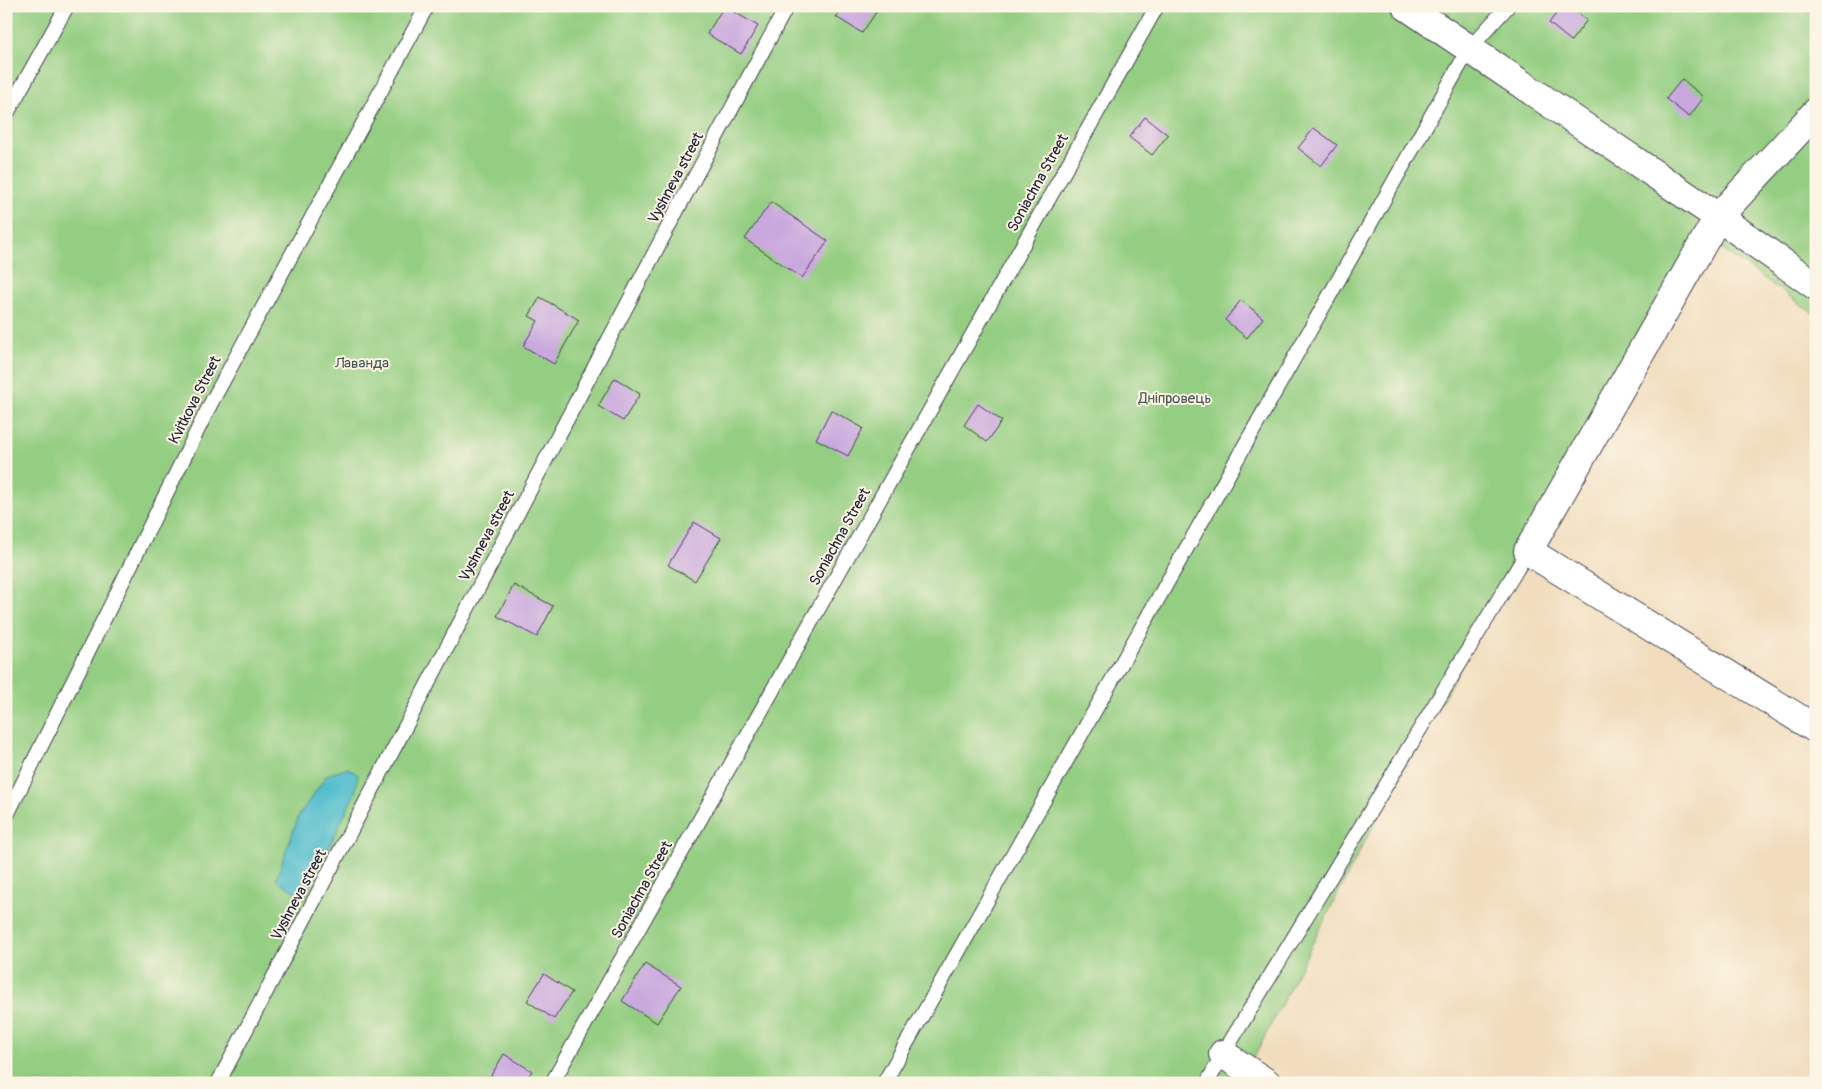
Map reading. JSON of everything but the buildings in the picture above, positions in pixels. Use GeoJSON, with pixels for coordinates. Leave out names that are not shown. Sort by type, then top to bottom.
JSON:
{"type":"FeatureCollection","features":[{"type":"Feature","properties":{"kind":"street"},"geometry":{"type":"LineString","coordinates":[[1406,6],[1816,286]]}},
{"type":"Feature","properties":{"kind":"street"},"geometry":{"type":"LineString","coordinates":[[1816,112],[1718,218],[1528,552],[1816,729]]}},
{"type":"Feature","properties":{"kind":"street"},"geometry":{"type":"LineString","coordinates":[[1223,1054],[1266,1083]]}},
{"type":"Feature","properties":{"kind":"lane"},"geometry":{"type":"LineString","coordinates":[[6,115],[67,6]]}},
{"type":"Feature","properties":{"kind":"lane","name":"Kvitkova Street"},"geometry":{"type":"LineString","coordinates":[[6,817],[211,403],[427,6]]}},
{"type":"Feature","properties":{"kind":"lane","name":"Vyshneva street"},"geometry":{"type":"LineString","coordinates":[[218,1083],[666,230],[787,6]]}},
{"type":"Feature","properties":{"kind":"lane","name":"Soniachna Street"},"geometry":{"type":"LineString","coordinates":[[552,1083],[1157,6]]}},
{"type":"Feature","properties":{"kind":"lane"},"geometry":{"type":"LineString","coordinates":[[884,1083],[1469,49],[1508,6]]}},
{"type":"Feature","properties":{"kind":"lane"},"geometry":{"type":"LineString","coordinates":[[1207,1083],[1528,552]]}},
{"type":"Feature","properties":{"kind":"green space"},"geometry":{"type":"Polygon","coordinates":[[[6,6],[1816,6],[1816,315],[1699,233],[1365,841],[1241,1083],[6,1083],[6,6]]]}},
{"type":"Feature","properties":{"kind":"water"},"geometry":{"type":"Polygon","coordinates":[[[348,768],[358,775],[355,793],[304,898],[276,879],[299,815],[327,775],[348,768]]]}},
{"type":"Feature","properties":{"kind":"park label","name":"Лаванда"},"geometry":{"type":"Point","coordinates":[362,363]}},
{"type":"Feature","properties":{"kind":"park label","name":"Дніпровець"},"geometry":{"type":"Point","coordinates":[1175,398]}}]}
